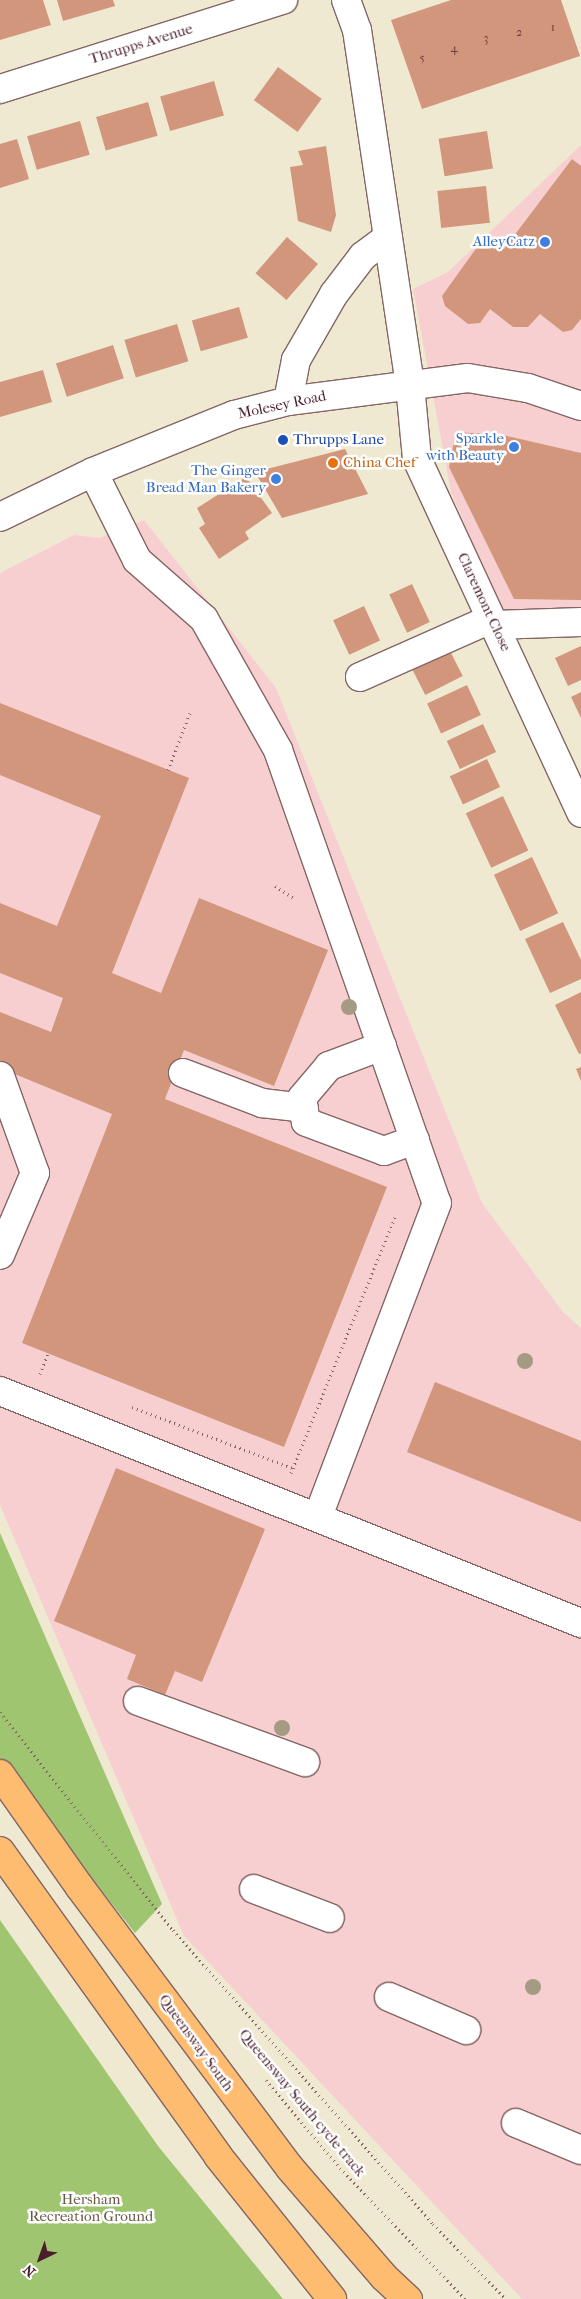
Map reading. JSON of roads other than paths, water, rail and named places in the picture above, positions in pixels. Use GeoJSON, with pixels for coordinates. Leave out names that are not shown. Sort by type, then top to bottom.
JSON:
{"type":"FeatureCollection","features":[{"type":"Feature","properties":{"kind":"main road","name":"Queensway South"},"geometry":{"type":"LineString","coordinates":[[0,1774],[79,1886],[290,2168],[384,2277],[408,2299]]}},
{"type":"Feature","properties":{"kind":"main road"},"geometry":{"type":"LineString","coordinates":[[0,1852],[218,2156],[332,2299]]}},
{"type":"Feature","properties":{"kind":"street","name":"Thrupps Avenue"},"geometry":{"type":"LineString","coordinates":[[0,89],[283,0]]}},
{"type":"Feature","properties":{"kind":"street"},"geometry":{"type":"LineString","coordinates":[[354,3],[410,385]]}},
{"type":"Feature","properties":{"kind":"street"},"geometry":{"type":"LineString","coordinates":[[288,401],[296,360],[334,294],[363,256],[388,237]]}},
{"type":"Feature","properties":{"kind":"street","name":"Molesey Road"},"geometry":{"type":"LineString","coordinates":[[0,518],[93,472],[234,415],[288,401],[468,378],[528,388],[581,406]]}},
{"type":"Feature","properties":{"kind":"street","name":"Claremont Close"},"geometry":{"type":"LineString","coordinates":[[410,385],[417,459],[581,813]]}},
{"type":"Feature","properties":{"kind":"street"},"geometry":{"type":"LineString","coordinates":[[93,472],[137,560],[204,619],[278,750],[437,1203],[318,1517]]}},
{"type":"Feature","properties":{"kind":"street"},"geometry":{"type":"LineString","coordinates":[[360,678],[493,622],[581,622]]}},
{"type":"Feature","properties":{"kind":"street"},"geometry":{"type":"LineString","coordinates":[[382,1046],[329,1066],[302,1098],[306,1122],[384,1151],[415,1140]]}},
{"type":"Feature","properties":{"kind":"street"},"geometry":{"type":"LineString","coordinates":[[183,1073],[262,1102],[304,1108]]}},
{"type":"Feature","properties":{"kind":"street"},"geometry":{"type":"LineString","coordinates":[[0,1076],[35,1174],[0,1255]]}},
{"type":"Feature","properties":{"kind":"street"},"geometry":{"type":"LineString","coordinates":[[0,1391],[581,1623]]}},
{"type":"Feature","properties":{"kind":"street"},"geometry":{"type":"LineString","coordinates":[[138,1700],[305,1762]]}},
{"type":"Feature","properties":{"kind":"street"},"geometry":{"type":"LineString","coordinates":[[254,1889],[330,1918]]}},
{"type":"Feature","properties":{"kind":"street"},"geometry":{"type":"LineString","coordinates":[[389,1997],[466,2030]]}},
{"type":"Feature","properties":{"kind":"street"},"geometry":{"type":"LineString","coordinates":[[516,2122],[581,2150]]}},
{"type":"Feature","properties":{"kind":"place","name":"AlleyCatz"},"geometry":{"type":"Point","coordinates":[545,242]}},
{"type":"Feature","properties":{"kind":"place","name":"Thrupps Lane"},"geometry":{"type":"Point","coordinates":[283,440]}},
{"type":"Feature","properties":{"kind":"place","name":"Sparkle with Beauty"},"geometry":{"type":"Point","coordinates":[514,447]}},
{"type":"Feature","properties":{"kind":"place","name":"China Chef"},"geometry":{"type":"Point","coordinates":[333,463]}},
{"type":"Feature","properties":{"kind":"place","name":"The Ginger Bread Man Bakery"},"geometry":{"type":"Point","coordinates":[276,479]}},
{"type":"Feature","properties":{"kind":"park label","name":"Hersham Recreation Ground"},"geometry":{"type":"Point","coordinates":[91,2208]}}]}
